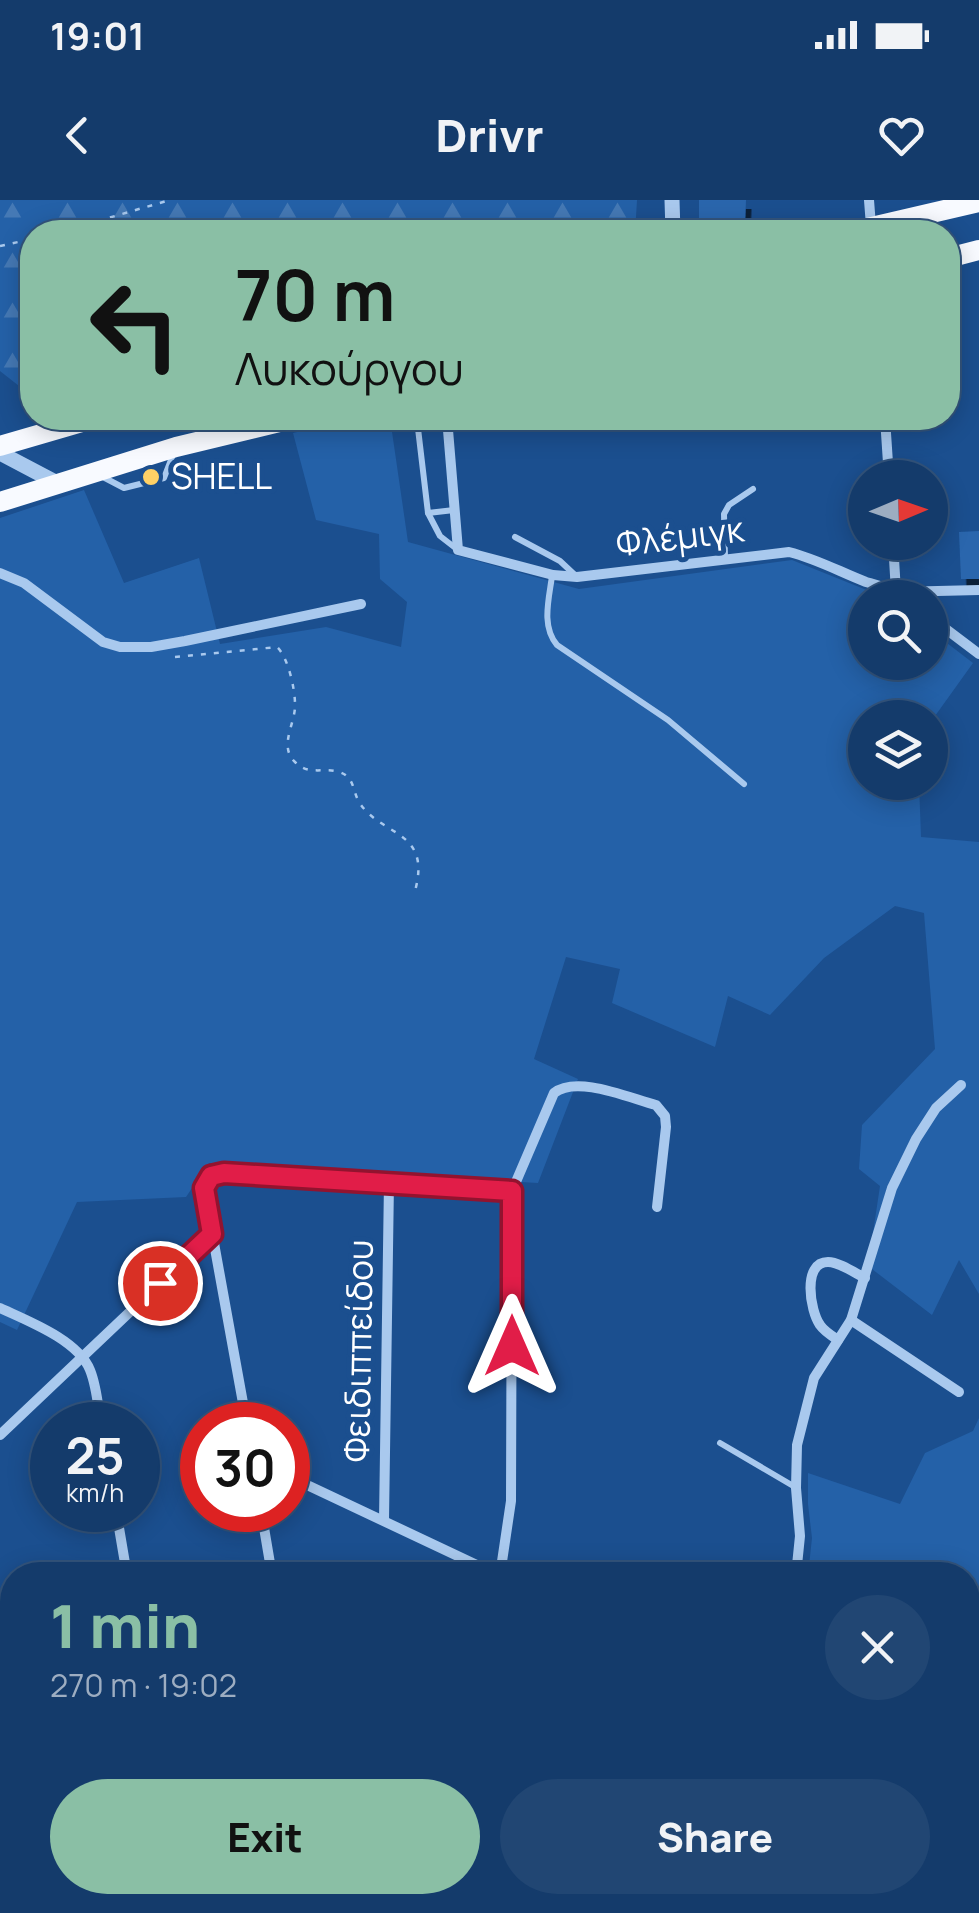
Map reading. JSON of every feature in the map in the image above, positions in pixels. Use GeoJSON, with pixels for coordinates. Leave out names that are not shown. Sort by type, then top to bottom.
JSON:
{"type":"FeatureCollection","features":[{"type":"Feature","properties":{"kind":"highway"},"geometry":{"type":"LineString","coordinates":[[902,220],[979,202]]}},
{"type":"Feature","properties":{"kind":"highway"},"geometry":{"type":"LineString","coordinates":[[0,450],[60,430]]}},
{"type":"Feature","properties":{"kind":"highway"},"geometry":{"type":"LineString","coordinates":[[0,502],[176,447],[246,430]]}},
{"type":"Feature","properties":{"kind":"street"},"geometry":{"type":"LineString","coordinates":[[449,430],[458,550]]}},
{"type":"Feature","properties":{"kind":"street"},"geometry":{"type":"LineString","coordinates":[[887,430],[888,460]]}},
{"type":"Feature","properties":{"kind":"street"},"geometry":{"type":"LineString","coordinates":[[0,450],[57,483]]}},
{"type":"Feature","properties":{"kind":"street","name":"Φλέμιγκ"},"geometry":{"type":"LineString","coordinates":[[458,550],[553,575],[577,577],[789,552],[862,580]]}},
{"type":"Feature","properties":{"kind":"street"},"geometry":{"type":"LineString","coordinates":[[0,573],[24,583],[104,642],[120,647],[151,647],[361,604]]}},
{"type":"Feature","properties":{"kind":"street"},"geometry":{"type":"LineString","coordinates":[[948,592],[979,590]]}},
{"type":"Feature","properties":{"kind":"street"},"geometry":{"type":"LineString","coordinates":[[948,631],[979,654]]}},
{"type":"Feature","properties":{"kind":"street"},"geometry":{"type":"LineString","coordinates":[[501,1562],[511,1501],[512,1191],[554,1093],[562,1087],[582,1085],[662,1110],[666,1127],[656,1207]]}},
{"type":"Feature","properties":{"kind":"street"},"geometry":{"type":"LineString","coordinates":[[797,1562],[798,1444],[814,1378],[851,1320],[892,1188],[916,1139],[936,1108],[960,1086]]}},
{"type":"Feature","properties":{"kind":"street"},"geometry":{"type":"LineString","coordinates":[[243,1402],[204,1188],[211,1176],[224,1173],[512,1191]]}},
{"type":"Feature","properties":{"kind":"street","name":"Φειδιππείδου"},"geometry":{"type":"LineString","coordinates":[[384,1520],[389,1182]]}},
{"type":"Feature","properties":{"kind":"street"},"geometry":{"type":"LineString","coordinates":[[0,1435],[212,1234]]}},
{"type":"Feature","properties":{"kind":"street"},"geometry":{"type":"LineString","coordinates":[[838,1340],[821,1328],[816,1318],[811,1274],[814,1268],[830,1262],[865,1278]]}},
{"type":"Feature","properties":{"kind":"street"},"geometry":{"type":"LineString","coordinates":[[0,1308],[66,1342],[82,1357],[90,1370],[96,1402]]}},
{"type":"Feature","properties":{"kind":"street"},"geometry":{"type":"LineString","coordinates":[[851,1320],[959,1392]]}},
{"type":"Feature","properties":{"kind":"street"},"geometry":{"type":"LineString","coordinates":[[310,1486],[472,1562]]}},
{"type":"Feature","properties":{"kind":"street"},"geometry":{"type":"LineString","coordinates":[[120,1532],[125,1562]]}},
{"type":"Feature","properties":{"kind":"street"},"geometry":{"type":"LineString","coordinates":[[265,1532],[270,1562]]}},
{"type":"Feature","properties":{"kind":"lane"},"geometry":{"type":"LineString","coordinates":[[418,430],[428,513],[440,536],[458,550]]}},
{"type":"Feature","properties":{"kind":"lane"},"geometry":{"type":"LineString","coordinates":[[725,560],[724,514],[729,505],[753,489]]}},
{"type":"Feature","properties":{"kind":"lane"},"geometry":{"type":"LineString","coordinates":[[428,513],[454,510]]}},
{"type":"Feature","properties":{"kind":"lane"},"geometry":{"type":"LineString","coordinates":[[515,537],[560,561],[577,577]]}},
{"type":"Feature","properties":{"kind":"lane"},"geometry":{"type":"LineString","coordinates":[[553,575],[547,627],[557,645],[668,720],[744,784]]}},
{"type":"Feature","properties":{"kind":"lane"},"geometry":{"type":"LineString","coordinates":[[720,1444],[796,1488]]}},
{"type":"Feature","properties":{"kind":"path"},"geometry":{"type":"LineString","coordinates":[[101,220],[170,200]]}},
{"type":"Feature","properties":{"kind":"path"},"geometry":{"type":"LineString","coordinates":[[151,647],[167,657],[277,647],[284,653],[296,706],[287,747],[292,761],[308,771],[339,772],[352,780],[360,802],[375,818],[403,836],[414,852],[420,874],[415,891]]}},
{"type":"Feature","properties":{"kind":"green space"},"geometry":{"type":"Polygon","coordinates":[[[0,200],[637,200],[636,220],[20,220],[20,387],[0,371],[0,200]]]}},
{"type":"Feature","properties":{"kind":"green space"},"geometry":{"type":"Polygon","coordinates":[[[392,430],[408,542],[579,589],[792,560],[848,583],[848,680],[948,680],[948,644],[973,663],[946,700],[848,700],[848,800],[920,800],[921,837],[979,842],[979,1294],[959,1260],[932,1315],[868,1266],[880,1186],[859,1169],[862,1125],[935,1049],[924,913],[895,906],[824,958],[770,1015],[728,996],[715,1047],[612,1003],[620,969],[566,957],[534,1059],[578,1079],[538,1183],[209,1163],[186,1197],[77,1202],[17,1330],[0,1322],[0,518],[84,490],[124,583],[199,558],[220,644],[326,627],[401,647],[407,602],[380,579],[379,534],[316,520],[293,433],[392,430]]]}},
{"type":"Feature","properties":{"kind":"green space"},"geometry":{"type":"Polygon","coordinates":[[[979,1418],[979,1562],[809,1562],[808,1473],[900,1504],[925,1453],[973,1431],[979,1418]]]}},
{"type":"Feature","properties":{"kind":"building"},"geometry":{"type":"Polygon","coordinates":[[[699,200],[746,200],[745,220],[699,220],[699,200]]]}},
{"type":"Feature","properties":{"kind":"building"},"geometry":{"type":"Polygon","coordinates":[[[979,531],[979,579],[961,579],[959,532],[979,531]]]}},
{"type":"Feature","properties":{"kind":"place","name":"SHELL"},"geometry":{"type":"Point","coordinates":[151,477]}},
{"type":"Feature","properties":{"kind":"route"},"geometry":{"type":"LineString","coordinates":[[160,1283],[212,1234],[204,1188],[211,1176],[224,1173],[512,1191],[512,1346]]}}]}
